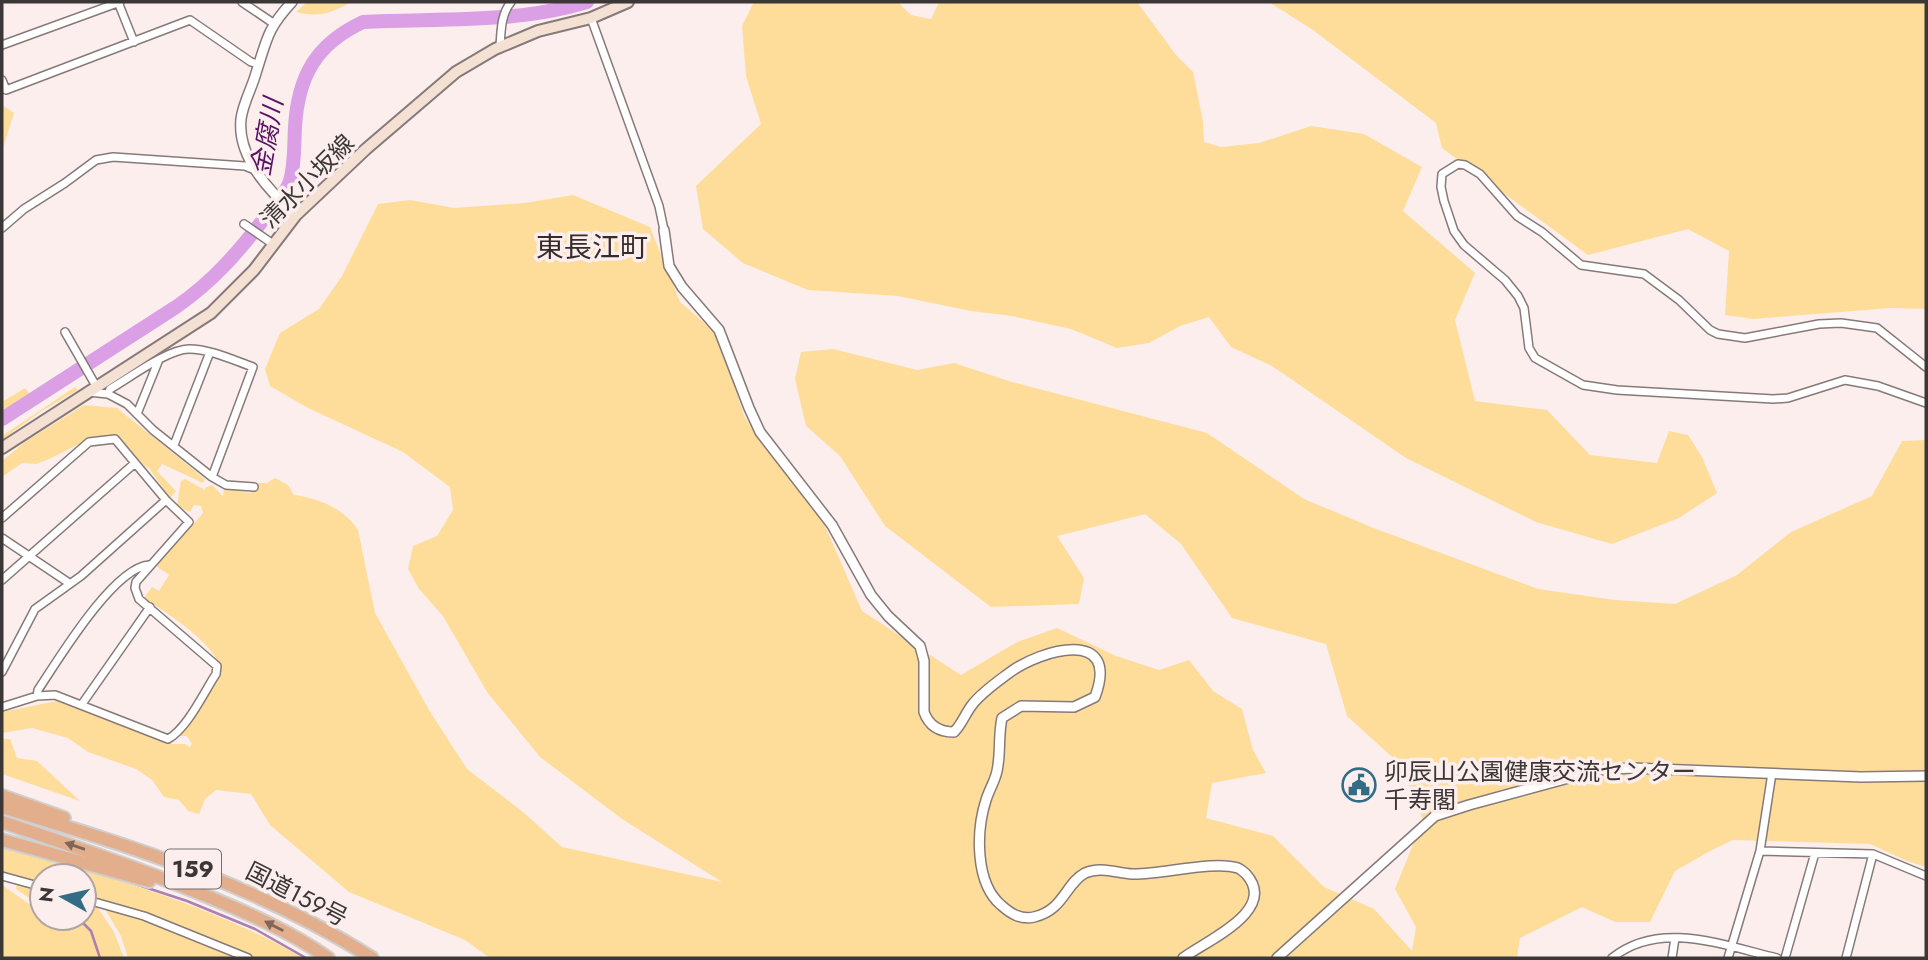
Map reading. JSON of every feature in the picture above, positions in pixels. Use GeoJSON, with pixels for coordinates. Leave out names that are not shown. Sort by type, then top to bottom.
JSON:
{"type":"FeatureCollection","features":[{"type":"Feature","properties":{"kind":"highway","name":"159"},"geometry":{"type":"LineString","coordinates":[[2,796],[100,831],[179,864]]}},
{"type":"Feature","properties":{"kind":"highway","name":"国道159号"},"geometry":{"type":"LineString","coordinates":[[2,807],[179,864],[255,895],[372,958]]}},
{"type":"Feature","properties":{"kind":"highway","name":"国道159号"},"geometry":{"type":"LineString","coordinates":[[2,822],[166,879],[253,915],[328,958]]}},
{"type":"Feature","properties":{"kind":"highway","name":"159"},"geometry":{"type":"LineString","coordinates":[[2,840],[90,863],[253,915]]}},
{"type":"Feature","properties":{"kind":"main road","name":"清水小坂線"},"geometry":{"type":"LineString","coordinates":[[2,448],[211,313],[254,270],[270,241],[292,211],[456,72],[500,47],[538,31],[591,18],[628,2]]}},
{"type":"Feature","properties":{"kind":"street"},"geometry":{"type":"LineString","coordinates":[[2,45],[119,2],[134,42]]}},
{"type":"Feature","properties":{"kind":"street"},"geometry":{"type":"LineString","coordinates":[[243,2],[272,23]]}},
{"type":"Feature","properties":{"kind":"street"},"geometry":{"type":"LineString","coordinates":[[292,2],[272,23],[241,118],[242,141],[255,170],[292,211]]}},
{"type":"Feature","properties":{"kind":"street"},"geometry":{"type":"LineString","coordinates":[[500,47],[501,24],[511,2]]}},
{"type":"Feature","properties":{"kind":"street"},"geometry":{"type":"LineString","coordinates":[[591,18],[659,206],[669,265],[682,287],[719,330],[760,432],[832,525],[871,596],[920,646],[924,661],[926,719],[943,732],[954,732],[972,705],[1012,671],[1038,658],[1070,650],[1090,653],[1097,658],[1101,668],[1101,680],[1094,697],[1074,707],[1021,706],[1002,718],[997,773],[986,801],[981,827],[982,867],[989,891],[997,902],[1014,916],[1032,918],[1051,911],[1083,875],[1095,870],[1140,874],[1211,866],[1238,868],[1246,873],[1254,901],[1245,916],[1183,958]]}},
{"type":"Feature","properties":{"kind":"street"},"geometry":{"type":"LineString","coordinates":[[2,80],[6,90],[190,20],[250,62],[258,64]]}},
{"type":"Feature","properties":{"kind":"street"},"geometry":{"type":"LineString","coordinates":[[2,228],[24,209],[96,160],[113,157],[245,166],[255,170]]}},
{"type":"Feature","properties":{"kind":"street"},"geometry":{"type":"LineString","coordinates":[[1926,368],[1877,328],[1830,324],[1745,338],[1718,334],[1644,274],[1581,265],[1573,260],[1542,232],[1517,216],[1480,174],[1465,165],[1452,166],[1443,174],[1441,187],[1454,231],[1464,245],[1505,280],[1518,296],[1524,308],[1527,337],[1535,358],[1583,385],[1618,390],[1773,399],[1788,398],[1845,380],[1878,387],[1926,403]]}},
{"type":"Feature","properties":{"kind":"street"},"geometry":{"type":"LineString","coordinates":[[244,224],[270,241]]}},
{"type":"Feature","properties":{"kind":"street"},"geometry":{"type":"LineString","coordinates":[[65,332],[92,389],[127,404],[153,430],[212,477],[226,485],[254,487]]}},
{"type":"Feature","properties":{"kind":"street"},"geometry":{"type":"LineString","coordinates":[[108,394],[110,389],[185,348],[210,352],[253,367],[212,477]]}},
{"type":"Feature","properties":{"kind":"street"},"geometry":{"type":"LineString","coordinates":[[174,446],[210,352]]}},
{"type":"Feature","properties":{"kind":"street"},"geometry":{"type":"LineString","coordinates":[[137,414],[159,360]]}},
{"type":"Feature","properties":{"kind":"street"},"geometry":{"type":"LineString","coordinates":[[2,518],[92,440],[115,439],[189,524],[136,582],[139,599],[217,666],[216,674],[177,735],[168,739],[55,695],[37,696],[2,707]]}},
{"type":"Feature","properties":{"kind":"street"},"geometry":{"type":"LineString","coordinates":[[2,580],[135,463]]}},
{"type":"Feature","properties":{"kind":"street"},"geometry":{"type":"LineString","coordinates":[[2,672],[35,609],[81,576],[166,500]]}},
{"type":"Feature","properties":{"kind":"street"},"geometry":{"type":"LineString","coordinates":[[2,538],[69,583]]}},
{"type":"Feature","properties":{"kind":"street"},"geometry":{"type":"LineString","coordinates":[[37,696],[38,690],[98,603],[130,573],[149,565]]}},
{"type":"Feature","properties":{"kind":"street"},"geometry":{"type":"LineString","coordinates":[[82,704],[150,607]]}},
{"type":"Feature","properties":{"kind":"street"},"geometry":{"type":"LineString","coordinates":[[1277,958],[1435,816],[1469,805],[1598,771],[1642,768],[1861,777],[1926,776]]}},
{"type":"Feature","properties":{"kind":"street"},"geometry":{"type":"LineString","coordinates":[[1728,958],[1760,851],[1772,773]]}},
{"type":"Feature","properties":{"kind":"street"},"geometry":{"type":"LineString","coordinates":[[1760,851],[1873,854],[1926,876]]}},
{"type":"Feature","properties":{"kind":"street"},"geometry":{"type":"LineString","coordinates":[[1785,958],[1815,853]]}},
{"type":"Feature","properties":{"kind":"street"},"geometry":{"type":"LineString","coordinates":[[1846,958],[1873,854]]}},
{"type":"Feature","properties":{"kind":"street"},"geometry":{"type":"LineString","coordinates":[[2,876],[28,883]]}},
{"type":"Feature","properties":{"kind":"street"},"geometry":{"type":"LineString","coordinates":[[98,903],[144,916],[248,958]]}},
{"type":"Feature","properties":{"kind":"street"},"geometry":{"type":"LineString","coordinates":[[1612,958],[1632,946],[1667,937],[1702,940],[1777,958]]}},
{"type":"Feature","properties":{"kind":"street"},"geometry":{"type":"LineString","coordinates":[[1672,958],[1675,938]]}},
{"type":"Feature","properties":{"kind":"shaded area"},"geometry":{"type":"Polygon","coordinates":[[[307,2],[352,2],[325,13],[312,15],[296,12],[307,2]]]}},
{"type":"Feature","properties":{"kind":"shaded area"},"geometry":{"type":"Polygon","coordinates":[[[754,2],[898,2],[911,15],[931,19],[937,2],[1137,2],[1176,55],[1193,72],[1203,121],[1204,142],[1221,147],[1259,143],[1311,126],[1364,134],[1422,167],[1403,211],[1475,273],[1455,320],[1475,401],[1547,410],[1590,455],[1657,463],[1669,431],[1688,435],[1702,457],[1717,493],[1679,518],[1612,544],[1536,522],[1406,458],[1272,366],[1231,347],[1209,317],[1180,326],[1149,343],[1117,348],[1071,329],[1012,316],[971,311],[898,296],[808,290],[743,263],[703,229],[696,186],[761,124],[746,76],[742,26],[754,2]]]}},
{"type":"Feature","properties":{"kind":"shaded area"},"geometry":{"type":"Polygon","coordinates":[[[1269,2],[1926,2],[1926,309],[1890,308],[1753,319],[1725,315],[1729,251],[1688,229],[1588,255],[1442,148],[1436,123],[1313,30],[1269,2]]]}},
{"type":"Feature","properties":{"kind":"shaded area"},"geometry":{"type":"Polygon","coordinates":[[[2,105],[14,113],[2,151],[2,105]]]}},
{"type":"Feature","properties":{"kind":"shaded area"},"geometry":{"type":"Polygon","coordinates":[[[573,195],[650,227],[680,302],[716,333],[745,418],[822,519],[862,611],[961,675],[1017,642],[1057,628],[1116,656],[1159,670],[1189,660],[1213,691],[1242,709],[1253,750],[1266,773],[1212,783],[1206,818],[1273,836],[1324,887],[1374,909],[1412,951],[1416,927],[1395,889],[1423,820],[1402,766],[1347,716],[1326,644],[1232,618],[1181,544],[1145,514],[1057,536],[1084,578],[1079,604],[991,607],[885,526],[840,456],[806,426],[795,379],[801,352],[833,349],[917,370],[954,363],[1012,382],[1207,433],[1304,499],[1371,527],[1538,589],[1615,600],[1675,604],[1737,575],[1791,532],[1872,496],[1902,441],[1926,440],[1926,867],[1870,844],[1733,840],[1675,871],[1650,922],[1615,922],[1582,907],[1520,938],[1517,958],[490,958],[465,940],[349,892],[270,825],[251,794],[216,790],[205,799],[199,814],[188,811],[179,800],[164,797],[152,780],[136,769],[88,752],[68,738],[32,728],[2,733],[2,712],[57,701],[169,744],[185,744],[190,747],[192,744],[187,736],[181,736],[181,733],[221,675],[219,664],[213,653],[191,631],[144,598],[152,587],[159,591],[169,575],[153,564],[203,513],[201,506],[194,505],[190,512],[177,506],[181,481],[185,479],[205,490],[212,485],[223,496],[224,488],[250,493],[257,483],[267,483],[275,478],[288,485],[294,495],[338,510],[358,530],[375,613],[429,710],[467,769],[523,812],[562,847],[722,882],[622,819],[540,757],[487,692],[443,616],[419,589],[408,569],[413,546],[437,536],[453,510],[450,487],[403,452],[308,408],[270,386],[265,369],[280,333],[319,309],[342,276],[378,204],[410,200],[454,208],[525,203],[573,195]]]}},
{"type":"Feature","properties":{"kind":"shaded area"},"geometry":{"type":"Polygon","coordinates":[[[75,387],[78,390],[40,412],[2,440],[2,436],[75,387]]]}},
{"type":"Feature","properties":{"kind":"shaded area"},"geometry":{"type":"Polygon","coordinates":[[[25,388],[29,393],[2,412],[2,402],[25,388]]]}},
{"type":"Feature","properties":{"kind":"shaded area"},"geometry":{"type":"Polygon","coordinates":[[[84,405],[117,408],[205,479],[203,483],[162,464],[157,471],[176,491],[170,498],[165,495],[149,468],[114,436],[95,436],[36,464],[22,463],[2,477],[2,461],[25,442],[84,405]]]}},
{"type":"Feature","properties":{"kind":"shaded area"},"geometry":{"type":"Polygon","coordinates":[[[2,739],[10,739],[17,758],[37,761],[80,801],[2,774],[2,739]]]}},
{"type":"Feature","properties":{"kind":"shaded area"},"geometry":{"type":"Polygon","coordinates":[[[2,846],[57,862],[28,862],[28,880],[2,872],[2,846]]]}},
{"type":"Feature","properties":{"kind":"shaded area"},"geometry":{"type":"Polygon","coordinates":[[[98,874],[231,922],[303,958],[254,958],[165,921],[98,900],[98,874]]]}},
{"type":"Feature","properties":{"kind":"shaded area"},"geometry":{"type":"Polygon","coordinates":[[[17,883],[28,887],[28,897],[16,889],[17,883]]]}},
{"type":"Feature","properties":{"kind":"shaded area"},"geometry":{"type":"Polygon","coordinates":[[[2,885],[28,903],[28,932],[98,932],[98,908],[114,932],[124,958],[2,958],[2,885]]]}},
{"type":"Feature","properties":{"kind":"shaded area"},"geometry":{"type":"Polygon","coordinates":[[[103,906],[139,917],[240,958],[128,958],[121,936],[103,906]]]}},
{"type":"Feature","properties":{"kind":"waterway","name":"金腐川"},"geometry":{"type":"LineString","coordinates":[[2,419],[176,307],[203,286],[238,251],[289,185],[293,168],[297,109],[305,77],[322,51],[347,31],[363,22],[504,17],[587,2]]}},
{"type":"Feature","properties":{"kind":"waterway"},"geometry":{"type":"LineString","coordinates":[[117,878],[187,901],[255,929],[306,958]]}},
{"type":"Feature","properties":{"kind":"waterway"},"geometry":{"type":"LineString","coordinates":[[91,932],[100,958]]}},
{"type":"Feature","properties":{"kind":"place","name":"卯辰山公園健康交流センター 千寿閣"},"geometry":{"type":"Point","coordinates":[1359,785]}},
{"type":"Feature","properties":{"kind":"district","name":"東長江町"},"geometry":{"type":"Point","coordinates":[592,247]}}]}
